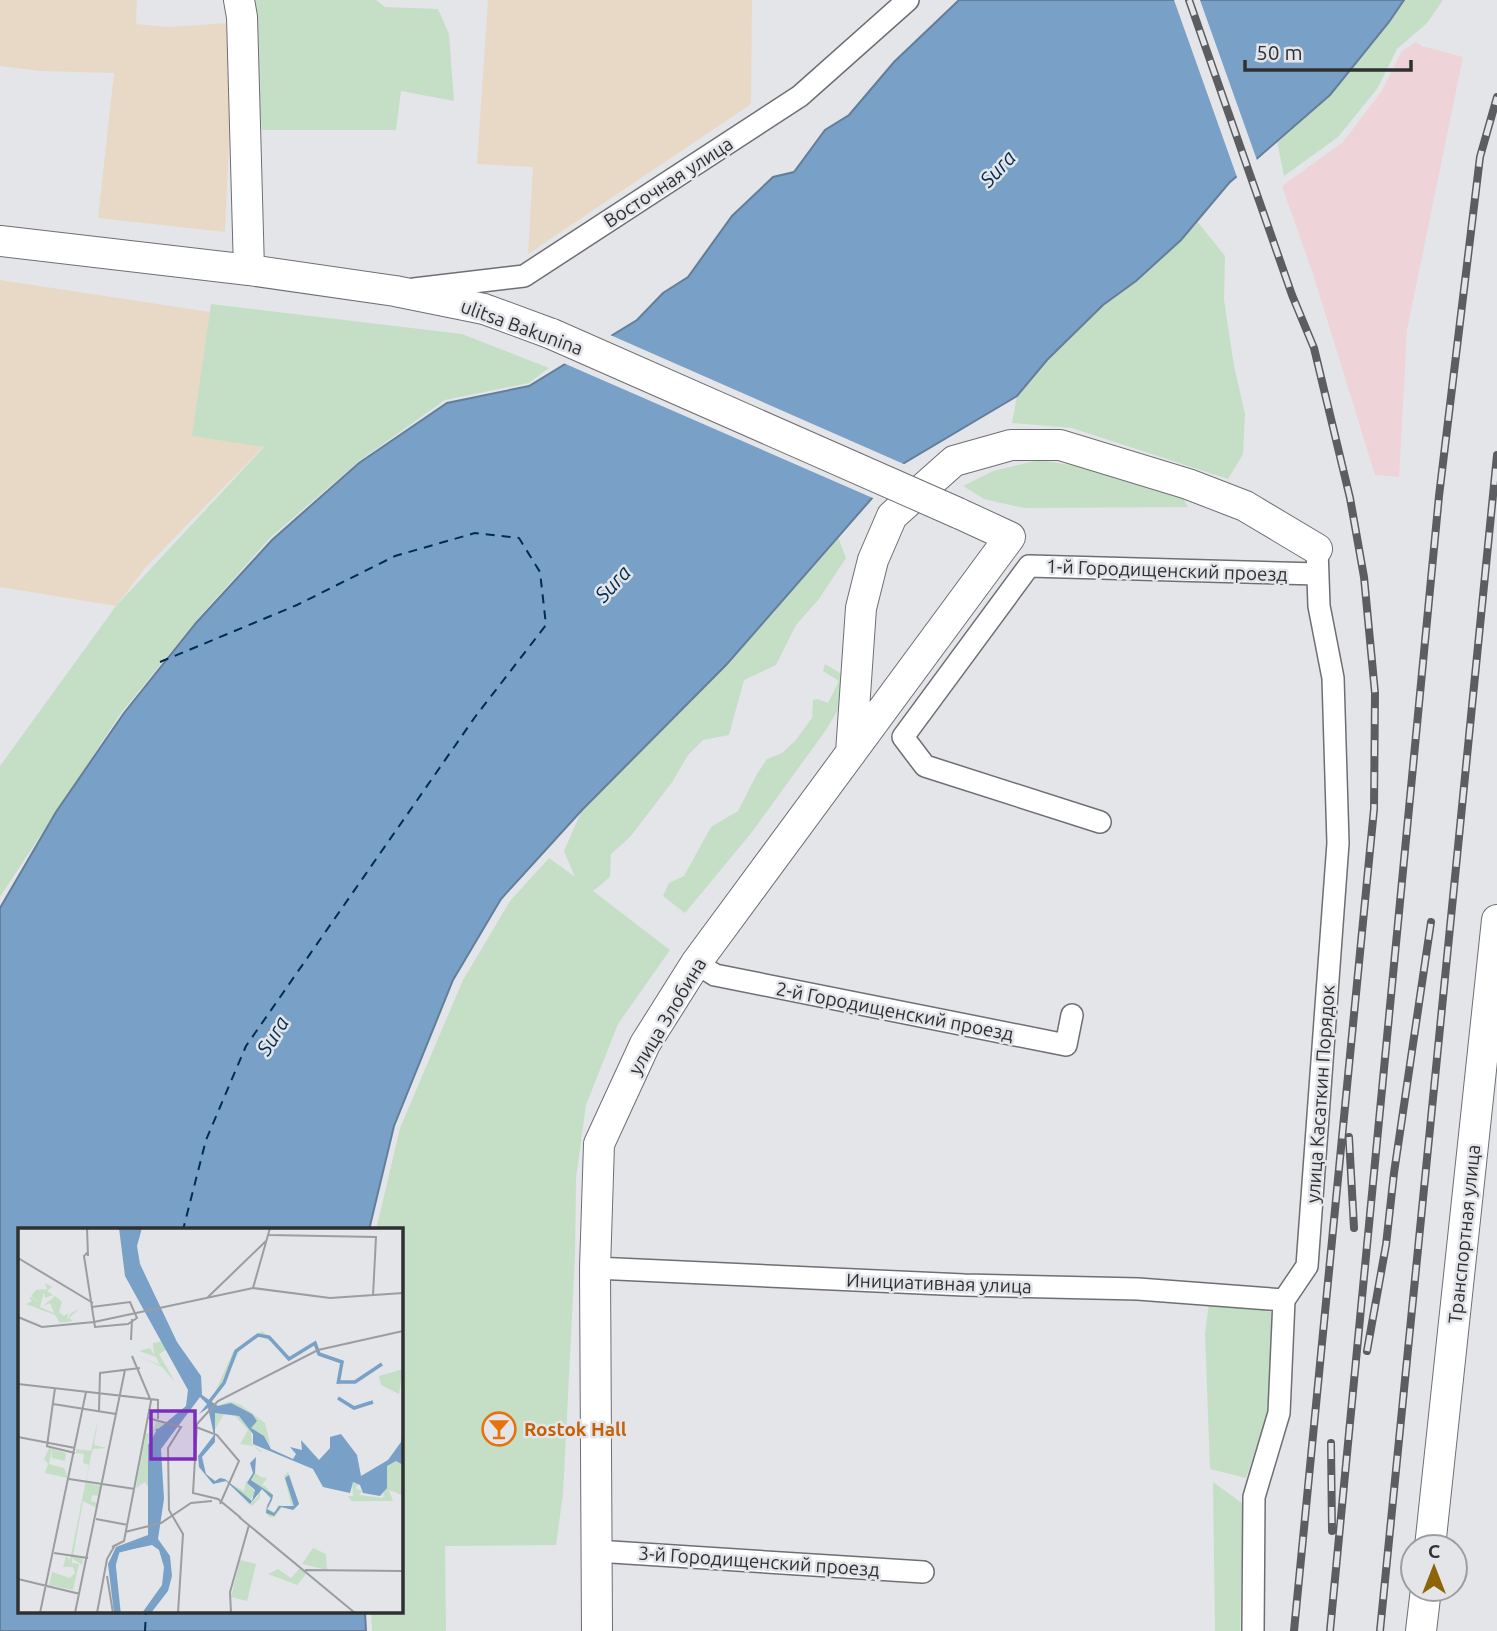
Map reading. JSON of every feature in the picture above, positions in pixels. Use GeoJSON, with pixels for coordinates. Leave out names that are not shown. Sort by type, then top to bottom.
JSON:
{"type":"FeatureCollection","features":[{"type":"Feature","properties":{"kind":"main road"},"geometry":{"type":"LineString","coordinates":[[239,0],[242,17],[249,270]]}},
{"type":"Feature","properties":{"kind":"main road","name":"ulitsa Bakunina"},"geometry":{"type":"LineString","coordinates":[[0,241],[249,270],[395,291],[484,309],[552,334],[1010,537]]}},
{"type":"Feature","properties":{"kind":"main road"},"geometry":{"type":"LineString","coordinates":[[850,753],[861,608],[873,561],[892,516],[954,461],[1011,445],[1060,445],[1188,484],[1245,506],[1318,562]]}},
{"type":"Feature","properties":{"kind":"main road","name":"улица Злобина"},"geometry":{"type":"LineString","coordinates":[[597,1631],[595,1268],[599,1144],[645,1044],[696,963],[1010,537]]}},
{"type":"Feature","properties":{"kind":"main road","name":"Транспортная улица"},"geometry":{"type":"LineString","coordinates":[[1431,1533],[1497,920]]}},
{"type":"Feature","properties":{"kind":"main road"},"geometry":{"type":"LineString","coordinates":[[1421,1631],[1424,1603]]}},
{"type":"Feature","properties":{"kind":"street","name":"Восточная улица"},"geometry":{"type":"LineString","coordinates":[[395,291],[524,276],[800,96],[908,0]]}},
{"type":"Feature","properties":{"kind":"street","name":"1-й Городищенский проезд"},"geometry":{"type":"LineString","coordinates":[[1100,822],[925,766],[903,737],[1029,566],[1318,562]]}},
{"type":"Feature","properties":{"kind":"street","name":"улица Касаткин Порядок"},"geometry":{"type":"LineString","coordinates":[[1284,1300],[1307,1266],[1338,843],[1333,678],[1319,606],[1318,562]]}},
{"type":"Feature","properties":{"kind":"street","name":"2-й Городищенский проезд"},"geometry":{"type":"LineString","coordinates":[[696,963],[715,975],[1066,1045],[1072,1014]]}},
{"type":"Feature","properties":{"kind":"street","name":"Инициативная улица"},"geometry":{"type":"LineString","coordinates":[[595,1268],[951,1285],[1138,1289],[1284,1300]]}},
{"type":"Feature","properties":{"kind":"street"},"geometry":{"type":"LineString","coordinates":[[1253,1631],[1254,1497],[1279,1413],[1284,1300]]}},
{"type":"Feature","properties":{"kind":"street","name":"3-й Городищенский проезд"},"geometry":{"type":"LineString","coordinates":[[596,1551],[923,1572]]}},
{"type":"Feature","properties":{"kind":"shaded area"},"geometry":{"type":"Polygon","coordinates":[[[0,0],[137,0],[136,24],[169,27],[227,23],[230,117],[225,232],[98,218],[114,73],[41,71],[0,66],[0,0]]]}},
{"type":"Feature","properties":{"kind":"shaded area"},"geometry":{"type":"Polygon","coordinates":[[[488,0],[752,0],[751,104],[528,254],[533,167],[477,164],[488,0]]]}},
{"type":"Feature","properties":{"kind":"shaded area"},"geometry":{"type":"Polygon","coordinates":[[[1416,42],[1463,57],[1407,330],[1399,477],[1375,475],[1313,274],[1282,186],[1343,142],[1381,92],[1402,51],[1416,42]]]}},
{"type":"Feature","properties":{"kind":"shaded area"},"geometry":{"type":"Polygon","coordinates":[[[0,280],[210,312],[193,436],[264,446],[146,567],[116,606],[0,587],[0,280]]]}},
{"type":"Feature","properties":{"kind":"green space"},"geometry":{"type":"Polygon","coordinates":[[[249,0],[376,0],[385,7],[438,9],[449,34],[454,101],[401,91],[396,130],[262,130],[249,0]]]}},
{"type":"Feature","properties":{"kind":"green space"},"geometry":{"type":"Polygon","coordinates":[[[1404,0],[1443,0],[1427,23],[1397,49],[1377,89],[1338,137],[1284,176],[1277,141],[1330,95],[1404,0]]]}},
{"type":"Feature","properties":{"kind":"green space"},"geometry":{"type":"Polygon","coordinates":[[[1197,221],[1225,256],[1224,300],[1234,366],[1245,414],[1243,454],[1228,479],[1072,428],[1012,423],[1017,396],[1047,360],[1103,305],[1136,281],[1181,240],[1197,221]]]}},
{"type":"Feature","properties":{"kind":"green space"},"geometry":{"type":"Polygon","coordinates":[[[211,304],[462,334],[549,368],[529,383],[445,400],[359,461],[271,537],[202,614],[121,713],[0,897],[0,766],[116,606],[264,447],[192,436],[211,304]]]}},
{"type":"Feature","properties":{"kind":"green space"},"geometry":{"type":"Polygon","coordinates":[[[1039,460],[1077,466],[1183,498],[1188,507],[1024,508],[984,499],[963,486],[993,471],[1039,460]]]}},
{"type":"Feature","properties":{"kind":"green space"},"geometry":{"type":"Polygon","coordinates":[[[838,537],[846,558],[819,599],[796,625],[776,665],[744,680],[729,735],[703,740],[688,755],[673,781],[630,837],[611,854],[610,877],[593,891],[670,950],[618,1024],[586,1105],[576,1178],[575,1257],[563,1494],[556,1545],[445,1546],[446,1631],[372,1631],[371,1614],[402,1614],[402,1228],[376,1228],[400,1128],[463,980],[510,901],[549,858],[575,877],[564,851],[582,810],[727,664],[838,537]]]}},
{"type":"Feature","properties":{"kind":"green space"},"geometry":{"type":"Polygon","coordinates":[[[825,664],[845,676],[846,696],[826,730],[752,832],[685,913],[663,896],[669,883],[684,876],[711,827],[738,811],[767,759],[782,753],[795,741],[812,718],[813,700],[828,703],[839,681],[823,671],[825,664]]]}},
{"type":"Feature","properties":{"kind":"green space"},"geometry":{"type":"Polygon","coordinates":[[[1209,1302],[1254,1305],[1274,1314],[1267,1415],[1246,1478],[1210,1469],[1205,1334],[1209,1302]]]}},
{"type":"Feature","properties":{"kind":"green space"},"geometry":{"type":"Polygon","coordinates":[[[1213,1482],[1243,1504],[1240,1631],[1215,1631],[1213,1482]]]}},
{"type":"Feature","properties":{"kind":"water","name":"Sura"},"geometry":{"type":"Polygon","coordinates":[[[959,0],[1404,0],[1330,95],[1229,183],[1181,240],[1136,281],[1103,305],[1047,360],[1017,396],[901,465],[727,664],[582,810],[501,899],[453,980],[394,1126],[369,1228],[18,1228],[18,1614],[365,1614],[366,1631],[0,1631],[0,908],[56,812],[124,713],[196,623],[272,540],[359,463],[447,403],[529,386],[637,320],[663,293],[688,277],[732,216],[773,177],[794,172],[825,130],[849,115],[894,62],[959,0]]]}},
{"type":"Feature","properties":{"kind":"pier"},"geometry":{"type":"Polygon","coordinates":[[[1174,0],[1200,0],[1258,163],[1238,180],[1174,0]]]}},
{"type":"Feature","properties":{"kind":"pier"},"geometry":{"type":"Polygon","coordinates":[[[608,334],[906,465],[875,499],[561,362],[608,334]]]}},
{"type":"Feature","properties":{"kind":"ferry route"},"geometry":{"type":"LineString","coordinates":[[160,662],[297,605],[395,556],[475,533],[519,538],[540,572],[546,625],[475,717],[246,1046],[206,1140],[184,1228]]}},
{"type":"Feature","properties":{"kind":"ferry route"},"geometry":{"type":"LineString","coordinates":[[145,1631],[146,1614]]}},
{"type":"Feature","properties":{"kind":"railway"},"geometry":{"type":"LineString","coordinates":[[1189,0],[1292,295],[1314,348],[1350,498],[1364,577],[1375,693],[1374,809],[1294,1631]]}},
{"type":"Feature","properties":{"kind":"railway"},"geometry":{"type":"LineString","coordinates":[[1330,1631],[1439,496],[1480,157],[1497,97]]}},
{"type":"Feature","properties":{"kind":"railway"},"geometry":{"type":"LineString","coordinates":[[1380,1631],[1497,455]]}},
{"type":"Feature","properties":{"kind":"railway"},"geometry":{"type":"LineString","coordinates":[[1367,1351],[1386,1245],[1431,922]]}},
{"type":"Feature","properties":{"kind":"railway"},"geometry":{"type":"LineString","coordinates":[[1349,1137],[1354,1228]]}},
{"type":"Feature","properties":{"kind":"railway"},"geometry":{"type":"LineString","coordinates":[[1331,1443],[1332,1531]]}},
{"type":"Feature","properties":{"kind":"place","name":"Rostok Hall"},"geometry":{"type":"Point","coordinates":[499,1429]}}]}
